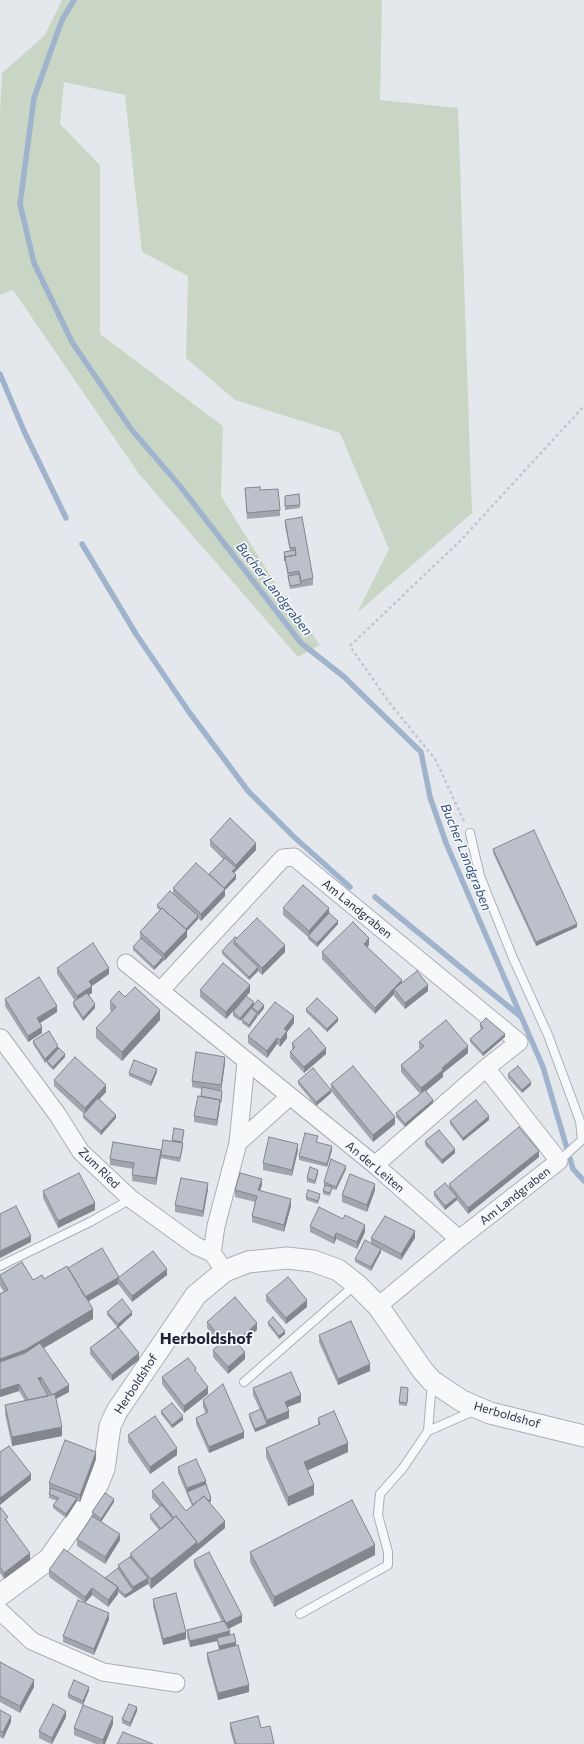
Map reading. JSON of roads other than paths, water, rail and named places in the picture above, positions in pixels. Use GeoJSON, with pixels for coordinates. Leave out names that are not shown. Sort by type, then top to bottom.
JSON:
{"type":"FeatureCollection","features":[{"type":"Feature","properties":{"kind":"street","name":"Am Landgraben"},"geometry":{"type":"LineString","coordinates":[[160,991],[283,858],[294,857],[519,1042],[486,1068],[375,1166]]}},
{"type":"Feature","properties":{"kind":"street","name":"An der Leiten"},"geometry":{"type":"LineString","coordinates":[[126,963],[375,1166],[459,1239]]}},
{"type":"Feature","properties":{"kind":"street","name":"Zum Ried"},"geometry":{"type":"LineString","coordinates":[[1,1038],[57,1114],[81,1152],[131,1199],[196,1246],[212,1253],[225,1271]]}},
{"type":"Feature","properties":{"kind":"street"},"geometry":{"type":"LineString","coordinates":[[212,1253],[216,1226],[238,1143],[246,1062]]}},
{"type":"Feature","properties":{"kind":"street","name":"Am Landgraben"},"geometry":{"type":"LineString","coordinates":[[378,1306],[459,1239],[560,1161],[486,1068]]}},
{"type":"Feature","properties":{"kind":"street"},"geometry":{"type":"LineString","coordinates":[[238,1143],[290,1097]]}},
{"type":"Feature","properties":{"kind":"street","name":"Herboldshof"},"geometry":{"type":"LineString","coordinates":[[0,1595],[49,1559],[92,1498],[104,1469],[110,1426],[117,1411],[196,1295],[225,1271],[248,1262],[287,1258],[313,1261],[338,1270],[356,1284],[378,1306],[423,1371],[432,1381],[462,1402],[478,1409],[584,1436]]}},
{"type":"Feature","properties":{"kind":"street"},"geometry":{"type":"LineString","coordinates":[[0,1611],[32,1642],[103,1672],[176,1683]]}},
{"type":"Feature","properties":{"kind":"lane"},"geometry":{"type":"LineString","coordinates":[[470,833],[480,876],[513,958],[548,1035],[580,1121],[582,1140],[560,1161]]}},
{"type":"Feature","properties":{"kind":"lane"},"geometry":{"type":"LineString","coordinates":[[0,1266],[90,1222],[131,1199]]}},
{"type":"Feature","properties":{"kind":"lane"},"geometry":{"type":"LineString","coordinates":[[244,1382],[356,1284]]}},
{"type":"Feature","properties":{"kind":"lane"},"geometry":{"type":"LineString","coordinates":[[300,1614],[388,1565],[388,1552],[378,1516],[380,1494],[403,1468],[428,1431],[432,1381]]}},
{"type":"Feature","properties":{"kind":"lane"},"geometry":{"type":"LineString","coordinates":[[428,1431],[478,1409]]}},
{"type":"Feature","properties":{"kind":"waterway","name":"Bucher Landgraben"},"geometry":{"type":"LineString","coordinates":[[74,0],[62,20],[34,98],[20,204],[34,263],[72,342],[131,429],[180,486],[301,643],[343,676],[421,752],[430,797],[446,843],[543,1067],[573,1169],[584,1181]]}},
{"type":"Feature","properties":{"kind":"waterway"},"geometry":{"type":"LineString","coordinates":[[0,374],[24,431],[66,518]]}},
{"type":"Feature","properties":{"kind":"waterway"},"geometry":{"type":"LineString","coordinates":[[82,544],[136,634],[189,712],[248,791],[294,837],[350,887]]}},
{"type":"Feature","properties":{"kind":"waterway"},"geometry":{"type":"LineString","coordinates":[[375,897],[520,1016]]}},
{"type":"Feature","properties":{"kind":"district","name":"Herboldshof"},"geometry":{"type":"Point","coordinates":[206,1339]}}]}
